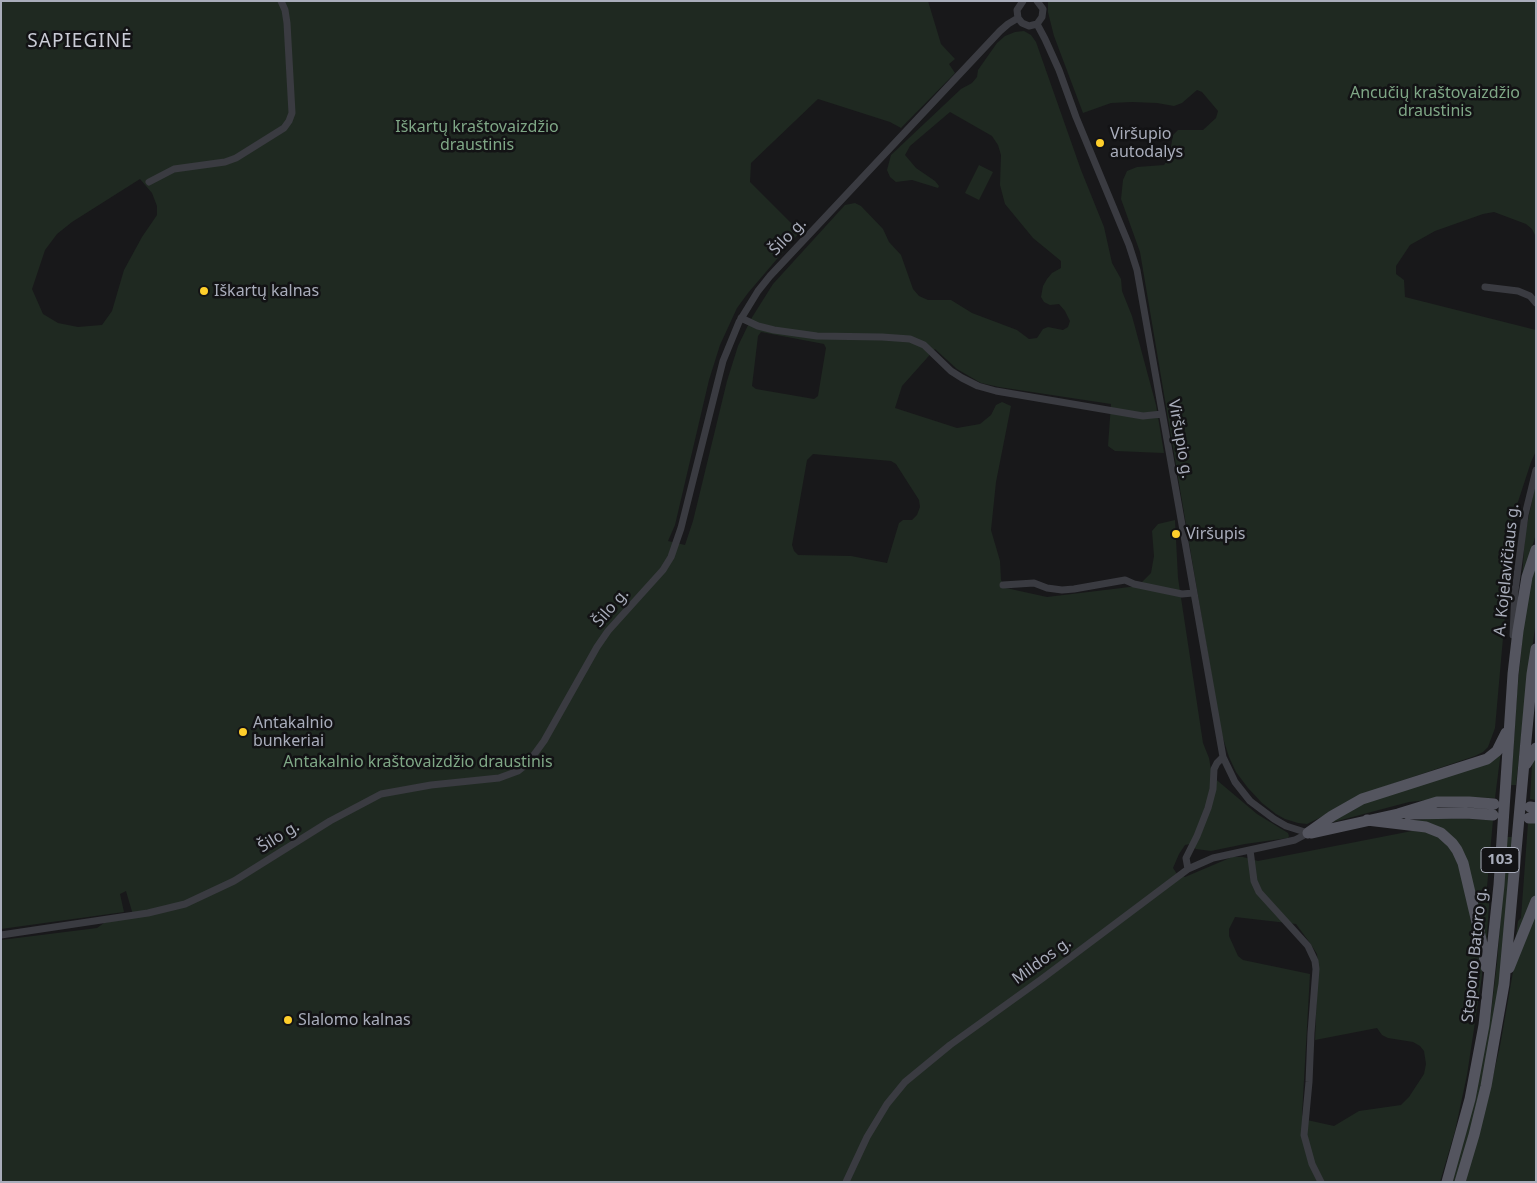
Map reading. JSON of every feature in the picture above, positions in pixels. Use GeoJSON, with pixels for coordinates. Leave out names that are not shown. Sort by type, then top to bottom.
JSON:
{"type":"FeatureCollection","features":[{"type":"Feature","properties":{"kind":"main road","name":"Stepono Batoro g."},"geometry":{"type":"LineString","coordinates":[[1447,1182],[1470,1099],[1488,998],[1499,885],[1513,674],[1522,602],[1536,550]]}},
{"type":"Feature","properties":{"kind":"main road","name":"Stepono Batoro g."},"geometry":{"type":"LineString","coordinates":[[1460,1182],[1486,1086],[1504,984],[1532,674],[1536,649]]}},
{"type":"Feature","properties":{"kind":"main road"},"geometry":{"type":"LineString","coordinates":[[1532,674],[1536,694]]}},
{"type":"Feature","properties":{"kind":"main road"},"geometry":{"type":"LineString","coordinates":[[1308,833],[1332,816],[1362,799],[1487,759],[1502,744],[1510,722]]}},
{"type":"Feature","properties":{"kind":"main road"},"geometry":{"type":"LineString","coordinates":[[1523,775],[1528,759],[1536,748]]}},
{"type":"Feature","properties":{"kind":"main road"},"geometry":{"type":"LineString","coordinates":[[1308,833],[1398,814],[1437,802],[1469,802],[1494,809]]}},
{"type":"Feature","properties":{"kind":"main road"},"geometry":{"type":"LineString","coordinates":[[1366,820],[1426,827],[1441,833],[1457,850],[1465,873],[1483,948],[1488,998]]}},
{"type":"Feature","properties":{"kind":"main road"},"geometry":{"type":"LineString","coordinates":[[1504,984],[1536,901]]}},
{"type":"Feature","properties":{"kind":"street"},"geometry":{"type":"LineString","coordinates":[[149,182],[174,169],[225,162],[236,158],[284,128],[292,113],[287,23],[285,10],[280,1]]}},
{"type":"Feature","properties":{"kind":"street"},"geometry":{"type":"LineString","coordinates":[[1023,1],[1017,10],[1018,18],[1026,25],[1036,24],[1042,17],[1041,5],[1037,1]]}},
{"type":"Feature","properties":{"kind":"street","name":"Šilo g."},"geometry":{"type":"LineString","coordinates":[[1,935],[148,912],[185,904],[234,881],[330,821],[381,794],[431,785],[499,778],[518,771],[528,763],[544,741],[608,631],[663,570],[670,558],[681,528],[724,361],[741,318],[758,291],[1000,31],[1018,18]]}},
{"type":"Feature","properties":{"kind":"street","name":"Viršupio g."},"geometry":{"type":"LineString","coordinates":[[1036,24],[1046,39],[1059,70],[1133,257],[1223,757],[1235,782],[1250,801],[1286,826],[1308,833]]}},
{"type":"Feature","properties":{"kind":"street"},"geometry":{"type":"LineString","coordinates":[[1486,287],[1518,291],[1530,296],[1536,303]]}},
{"type":"Feature","properties":{"kind":"street"},"geometry":{"type":"LineString","coordinates":[[741,318],[758,326],[774,330],[817,336],[882,336],[910,339],[924,345],[951,371],[978,386],[996,391],[1143,416],[1162,414]]}},
{"type":"Feature","properties":{"kind":"street","name":"A. Kojelavičiaus g."},"geometry":{"type":"LineString","coordinates":[[1513,674],[1513,626],[1521,540],[1525,514],[1536,470]]}},
{"type":"Feature","properties":{"kind":"street"},"geometry":{"type":"LineString","coordinates":[[1003,585],[1034,583],[1047,588],[1062,590],[1125,580],[1134,584],[1182,594],[1193,593]]}},
{"type":"Feature","properties":{"kind":"street"},"geometry":{"type":"LineString","coordinates":[[1188,869],[1186,858],[1208,808],[1213,789],[1214,769],[1217,762],[1223,757]]}},
{"type":"Feature","properties":{"kind":"street","name":"Mildos g."},"geometry":{"type":"LineString","coordinates":[[846,1182],[867,1137],[881,1113],[905,1082],[950,1045],[1188,869],[1213,858],[1295,840],[1308,833]]}},
{"type":"Feature","properties":{"kind":"street"},"geometry":{"type":"LineString","coordinates":[[1250,850],[1254,881],[1259,892],[1308,946],[1315,960],[1309,1082],[1304,1135],[1312,1164],[1321,1182]]}},
{"type":"Feature","properties":{"kind":"green space"},"geometry":{"type":"Polygon","coordinates":[[[1,1],[928,1],[941,44],[955,59],[949,64],[955,73],[901,128],[890,122],[818,99],[751,163],[750,182],[800,232],[737,308],[720,345],[709,380],[675,525],[668,541],[685,545],[693,521],[727,381],[738,346],[751,319],[773,284],[845,205],[855,203],[861,206],[883,229],[889,242],[901,255],[913,289],[919,296],[928,300],[951,300],[972,313],[1017,330],[1029,339],[1037,338],[1043,329],[1048,327],[1063,330],[1068,327],[1070,321],[1059,304],[1050,305],[1044,302],[1041,297],[1043,286],[1052,273],[1061,268],[1061,261],[1033,238],[1005,204],[1000,185],[1001,155],[998,145],[992,136],[950,112],[910,146],[905,155],[916,168],[935,181],[939,186],[938,188],[912,180],[896,182],[890,177],[887,170],[891,155],[961,89],[972,83],[977,77],[978,70],[997,43],[1005,36],[1024,31],[1031,35],[1036,42],[1081,170],[1104,227],[1112,263],[1121,279],[1122,291],[1132,316],[1156,405],[1164,453],[1115,451],[1108,446],[1111,404],[981,383],[957,369],[935,349],[902,386],[895,408],[957,428],[980,424],[991,415],[996,405],[1002,402],[1011,406],[996,482],[991,530],[1000,561],[1001,580],[1006,588],[1047,597],[1138,586],[1151,573],[1154,556],[1152,531],[1158,524],[1175,520],[1178,578],[1203,743],[1209,758],[1212,776],[1257,814],[1288,833],[1289,836],[1288,838],[1211,851],[1196,849],[1190,844],[1185,845],[1173,868],[1177,874],[1185,877],[1232,857],[1243,857],[1258,861],[1412,831],[1432,832],[1438,835],[1457,856],[1482,963],[1482,976],[1467,1075],[1455,1131],[1440,1182],[1,1182],[1,940],[97,928],[104,923],[133,915],[126,891],[120,894],[124,912],[1,929],[1,1]],[[140,179],[72,222],[57,234],[45,250],[32,289],[43,314],[58,323],[78,327],[102,325],[112,311],[124,270],[142,237],[157,215],[157,206],[152,193],[140,179]],[[761,332],[758,336],[752,386],[756,389],[814,399],[818,396],[826,348],[824,344],[761,332]],[[813,454],[807,460],[792,545],[794,551],[798,555],[851,556],[887,563],[899,523],[903,520],[912,520],[917,515],[920,507],[919,500],[896,464],[891,461],[813,454]],[[1235,917],[1229,929],[1229,936],[1238,956],[1243,960],[1310,974],[1302,1115],[1307,1120],[1334,1126],[1359,1111],[1401,1105],[1409,1097],[1424,1074],[1426,1064],[1424,1051],[1420,1046],[1413,1042],[1388,1038],[1382,1035],[1377,1028],[1315,1040],[1317,954],[1296,924],[1235,917]]]}},
{"type":"Feature","properties":{"kind":"green space","name":"Ancučių kraštovaizdžio draustinis"},"geometry":{"type":"Polygon","coordinates":[[[1048,1],[1536,1],[1536,237],[1532,229],[1526,224],[1494,212],[1483,214],[1435,231],[1410,245],[1396,266],[1396,274],[1404,280],[1405,297],[1536,330],[1536,451],[1514,514],[1495,728],[1488,747],[1483,752],[1380,788],[1307,824],[1285,819],[1276,814],[1262,803],[1236,772],[1221,732],[1140,252],[1121,199],[1123,180],[1127,171],[1137,167],[1164,165],[1169,158],[1173,135],[1178,130],[1203,130],[1216,118],[1218,111],[1202,92],[1197,90],[1182,103],[1174,106],[1157,103],[1111,103],[1083,113],[1054,36],[1048,12],[1048,1]]]}},
{"type":"Feature","properties":{"kind":"green space"},"geometry":{"type":"Polygon","coordinates":[[[979,165],[993,172],[979,200],[965,193],[979,165]]]}},
{"type":"Feature","properties":{"kind":"green space"},"geometry":{"type":"Polygon","coordinates":[[[1536,482],[1536,534],[1522,580],[1525,534],[1536,482]]]}},
{"type":"Feature","properties":{"kind":"green space"},"geometry":{"type":"Polygon","coordinates":[[[1536,564],[1536,621],[1516,785],[1511,785],[1517,693],[1526,602],[1536,564]]]}},
{"type":"Feature","properties":{"kind":"green space"},"geometry":{"type":"Polygon","coordinates":[[[1501,751],[1495,798],[1456,797],[1409,802],[1326,824],[1353,807],[1501,751]]]}},
{"type":"Feature","properties":{"kind":"green space"},"geometry":{"type":"Polygon","coordinates":[[[1536,754],[1536,800],[1530,799],[1532,764],[1536,754]]]}},
{"type":"Feature","properties":{"kind":"green space"},"geometry":{"type":"Polygon","coordinates":[[[1440,818],[1493,820],[1487,887],[1490,892],[1486,947],[1456,844],[1403,821],[1440,818]]]}},
{"type":"Feature","properties":{"kind":"green space"},"geometry":{"type":"Polygon","coordinates":[[[1528,823],[1536,823],[1536,896],[1515,944],[1518,921],[1521,918],[1528,823]]]}},
{"type":"Feature","properties":{"kind":"green space"},"geometry":{"type":"Polygon","coordinates":[[[1507,837],[1513,837],[1495,1020],[1470,1134],[1456,1182],[1451,1182],[1491,1013],[1507,837]]]}},
{"type":"Feature","properties":{"kind":"green space"},"geometry":{"type":"Polygon","coordinates":[[[1536,910],[1536,1182],[1464,1182],[1487,1102],[1500,1046],[1514,966],[1536,910]]]}},
{"type":"Feature","properties":{"kind":"place","name":"Viršupio autodalys"},"geometry":{"type":"Point","coordinates":[1100,143]}},
{"type":"Feature","properties":{"kind":"place","name":"Iškartų kalnas"},"geometry":{"type":"Point","coordinates":[204,291]}},
{"type":"Feature","properties":{"kind":"place","name":"Viršupis"},"geometry":{"type":"Point","coordinates":[1176,534]}},
{"type":"Feature","properties":{"kind":"place","name":"Antakalnio bunkeriai"},"geometry":{"type":"Point","coordinates":[243,732]}},
{"type":"Feature","properties":{"kind":"place","name":"Slalomo kalnas"},"geometry":{"type":"Point","coordinates":[288,1020]}},
{"type":"Feature","properties":{"kind":"district","name":"SAPIEGINĖ"},"geometry":{"type":"Point","coordinates":[80,42]}},
{"type":"Feature","properties":{"kind":"park label","name":"Iškartų kraštovaizdžio draustinis"},"geometry":{"type":"Point","coordinates":[477,136]}},
{"type":"Feature","properties":{"kind":"park label","name":"Antakalnio kraštovaizdžio draustinis"},"geometry":{"type":"Point","coordinates":[418,762]}}]}
